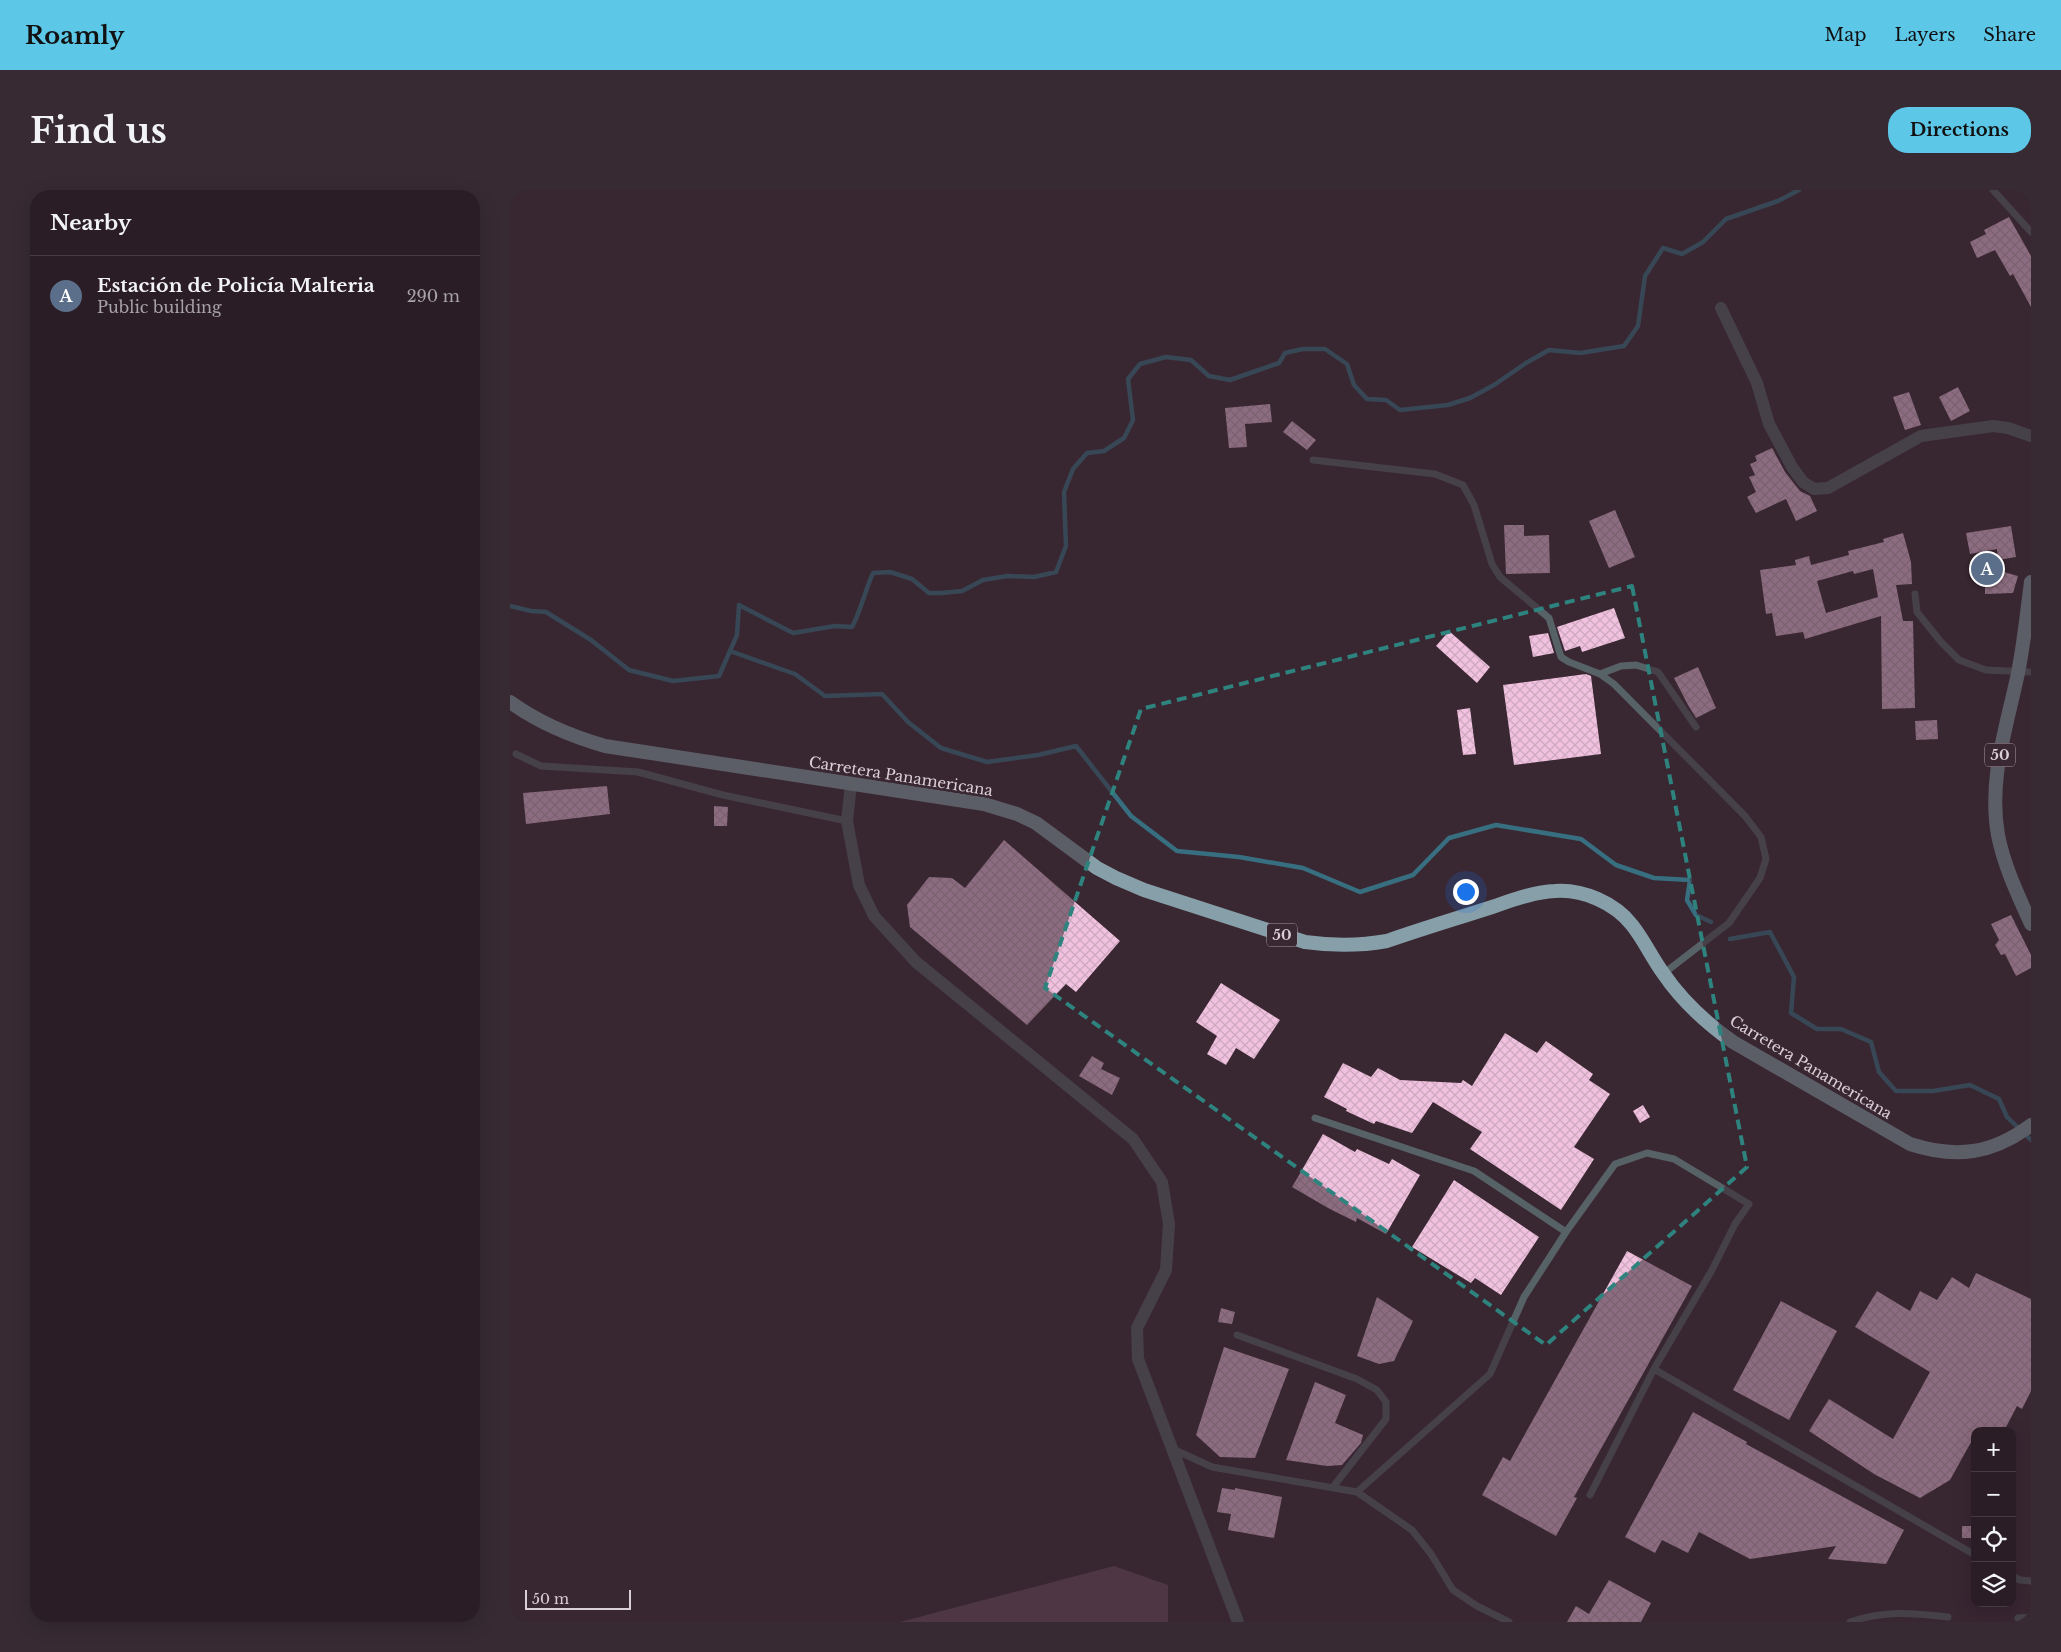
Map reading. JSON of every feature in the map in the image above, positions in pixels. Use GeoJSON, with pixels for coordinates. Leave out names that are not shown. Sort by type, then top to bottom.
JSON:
{"type":"FeatureCollection","features":[{"type":"Feature","properties":{"kind":"highway","name":"50"},"geometry":{"type":"LineString","coordinates":[[2031,582],[2025,672],[2001,742],[1995,810],[2004,860],[2031,924]]}},
{"type":"Feature","properties":{"kind":"highway","name":"Carretera Panamericana"},"geometry":{"type":"LineString","coordinates":[[510,702],[546,725],[578,738],[605,746],[1001,808],[1036,823],[1097,868],[1137,888],[1286,936],[1321,944],[1349,946],[1387,941],[1522,897],[1554,891],[1590,896],[1607,904],[1632,925],[1663,974],[1699,1015],[1733,1042],[1910,1144],[1928,1150],[1949,1153],[1979,1150],[1996,1146],[2015,1137],[2031,1126]]}},
{"type":"Feature","properties":{"kind":"street"},"geometry":{"type":"LineString","coordinates":[[1721,308],[1757,383],[1769,424],[1792,467],[1804,482],[1814,489],[1828,488],[1921,436],[1993,426],[2008,428],[2031,436]]}},
{"type":"Feature","properties":{"kind":"street"},"geometry":{"type":"LineString","coordinates":[[851,784],[847,821],[859,885],[874,916],[916,962],[1133,1139],[1162,1182],[1170,1224],[1166,1270],[1137,1328],[1138,1359],[1238,1622]]}},
{"type":"Feature","properties":{"kind":"lane"},"geometry":{"type":"LineString","coordinates":[[1993,190],[2031,232]]}},
{"type":"Feature","properties":{"kind":"lane"},"geometry":{"type":"LineString","coordinates":[[1313,460],[1435,474],[1463,485],[1474,505],[1492,564],[1500,577],[1549,618],[1561,657],[1600,674],[1614,684],[1745,816],[1761,837],[1766,859],[1760,878],[1729,924],[1663,974]]}},
{"type":"Feature","properties":{"kind":"lane"},"geometry":{"type":"LineString","coordinates":[[1914,594],[1917,612],[1941,642],[1960,660],[1986,670],[2025,672]]}},
{"type":"Feature","properties":{"kind":"lane"},"geometry":{"type":"LineString","coordinates":[[1600,674],[1621,666],[1636,665],[1658,672],[1696,727]]}},
{"type":"Feature","properties":{"kind":"lane"},"geometry":{"type":"LineString","coordinates":[[516,754],[541,766],[638,772],[723,794],[847,821]]}},
{"type":"Feature","properties":{"kind":"lane"},"geometry":{"type":"LineString","coordinates":[[1315,1118],[1474,1172],[1566,1232]]}},
{"type":"Feature","properties":{"kind":"lane"},"geometry":{"type":"LineString","coordinates":[[1357,1492],[1490,1374],[1524,1297],[1566,1232],[1615,1164],[1647,1153],[1674,1159],[1749,1204],[1735,1224],[1712,1270],[1654,1369],[1590,1495]]}},
{"type":"Feature","properties":{"kind":"lane"},"geometry":{"type":"LineString","coordinates":[[1237,1335],[1357,1379],[1378,1390],[1386,1402],[1386,1419],[1333,1487]]}},
{"type":"Feature","properties":{"kind":"lane"},"geometry":{"type":"LineString","coordinates":[[1654,1369],[1971,1553]]}},
{"type":"Feature","properties":{"kind":"lane"},"geometry":{"type":"LineString","coordinates":[[1172,1449],[1212,1467],[1357,1492],[1412,1530],[1431,1554],[1453,1590],[1477,1606],[1509,1622]]}},
{"type":"Feature","properties":{"kind":"lane"},"geometry":{"type":"LineString","coordinates":[[2016,1578],[2031,1581]]}},
{"type":"Feature","properties":{"kind":"lane"},"geometry":{"type":"LineString","coordinates":[[1850,1622],[1864,1617],[1898,1612],[1948,1616]]}},
{"type":"Feature","properties":{"kind":"lane"},"geometry":{"type":"LineString","coordinates":[[2018,1618],[2031,1617]]}},
{"type":"Feature","properties":{"kind":"highlighted area"},"geometry":{"type":"Polygon","coordinates":[[[1632,586],[1747,1167],[1546,1345],[1045,988],[1141,709],[1632,586]]]}},
{"type":"Feature","properties":{"kind":"shaded area"},"geometry":{"type":"Polygon","coordinates":[[[1114,1566],[1168,1585],[1168,1622],[900,1622],[1114,1566]]]}},
{"type":"Feature","properties":{"kind":"building"},"geometry":{"type":"Polygon","coordinates":[[[2009,217],[2031,256],[2031,307],[2013,274],[2010,276],[1995,250],[1977,258],[1970,242],[1986,234],[1984,230],[2009,217]]]}},
{"type":"Feature","properties":{"kind":"building"},"geometry":{"type":"Polygon","coordinates":[[[1958,387],[1970,411],[1951,421],[1939,397],[1958,387]]]}},
{"type":"Feature","properties":{"kind":"building"},"geometry":{"type":"Polygon","coordinates":[[[1909,392],[1921,425],[1905,430],[1893,397],[1909,392]]]}},
{"type":"Feature","properties":{"kind":"building"},"geometry":{"type":"Polygon","coordinates":[[[1270,404],[1272,422],[1245,424],[1247,447],[1229,448],[1225,408],[1270,404]]]}},
{"type":"Feature","properties":{"kind":"building"},"geometry":{"type":"Polygon","coordinates":[[[1292,421],[1316,440],[1307,450],[1283,432],[1292,421]]]}},
{"type":"Feature","properties":{"kind":"building"},"geometry":{"type":"Polygon","coordinates":[[[1772,448],[1785,472],[1800,491],[1810,496],[1817,511],[1796,521],[1786,499],[1756,513],[1747,497],[1756,492],[1749,477],[1755,475],[1750,464],[1757,461],[1755,456],[1772,448]]]}},
{"type":"Feature","properties":{"kind":"building"},"geometry":{"type":"Polygon","coordinates":[[[1615,510],[1635,557],[1609,568],[1589,521],[1615,510]]]}},
{"type":"Feature","properties":{"kind":"building"},"geometry":{"type":"Polygon","coordinates":[[[1504,525],[1524,525],[1524,536],[1549,535],[1550,573],[1506,574],[1504,525]]]}},
{"type":"Feature","properties":{"kind":"building"},"geometry":{"type":"Polygon","coordinates":[[[2011,526],[2016,557],[1998,560],[1997,549],[1970,554],[1966,533],[2011,526]]]}},
{"type":"Feature","properties":{"kind":"building"},"geometry":{"type":"Polygon","coordinates":[[[1903,533],[1911,562],[1912,584],[1896,585],[1903,621],[1913,621],[1915,708],[1882,709],[1881,616],[1805,639],[1803,632],[1776,636],[1772,613],[1766,614],[1760,570],[1796,565],[1795,560],[1809,556],[1811,565],[1849,555],[1848,551],[1884,542],[1883,539],[1903,533]],[[1873,569],[1854,574],[1853,571],[1817,581],[1826,613],[1878,597],[1873,569]]]}},
{"type":"Feature","properties":{"kind":"building"},"geometry":{"type":"Polygon","coordinates":[[[2000,571],[2018,576],[2013,593],[1985,594],[1985,576],[2001,576],[2000,571]]]}},
{"type":"Feature","properties":{"kind":"building"},"geometry":{"type":"Polygon","coordinates":[[[1614,608],[1625,638],[1582,652],[1580,646],[1565,651],[1557,627],[1614,608]]]}},
{"type":"Feature","properties":{"kind":"building"},"geometry":{"type":"Polygon","coordinates":[[[1449,631],[1490,667],[1477,683],[1436,646],[1449,631]]]}},
{"type":"Feature","properties":{"kind":"building"},"geometry":{"type":"Polygon","coordinates":[[[1548,633],[1554,653],[1533,657],[1529,636],[1548,633]]]}},
{"type":"Feature","properties":{"kind":"building"},"geometry":{"type":"Polygon","coordinates":[[[1698,667],[1716,708],[1696,718],[1674,678],[1698,667]]]}},
{"type":"Feature","properties":{"kind":"building"},"geometry":{"type":"Polygon","coordinates":[[[1586,674],[1591,676],[1601,754],[1514,765],[1503,685],[1586,674]]]}},
{"type":"Feature","properties":{"kind":"building"},"geometry":{"type":"Polygon","coordinates":[[[1470,708],[1476,754],[1463,755],[1457,710],[1470,708]]]}},
{"type":"Feature","properties":{"kind":"building"},"geometry":{"type":"Polygon","coordinates":[[[1937,720],[1938,739],[1916,740],[1915,721],[1937,720]]]}},
{"type":"Feature","properties":{"kind":"building"},"geometry":{"type":"Polygon","coordinates":[[[607,786],[610,814],[526,824],[523,793],[607,786]]]}},
{"type":"Feature","properties":{"kind":"building"},"geometry":{"type":"Polygon","coordinates":[[[714,806],[728,807],[727,826],[714,826],[714,806]]]}},
{"type":"Feature","properties":{"kind":"building"},"geometry":{"type":"Polygon","coordinates":[[[1004,840],[1120,941],[1076,992],[1066,984],[1027,1025],[910,927],[907,905],[929,877],[952,878],[965,888],[1004,840]]]}},
{"type":"Feature","properties":{"kind":"building"},"geometry":{"type":"Polygon","coordinates":[[[2011,915],[2031,955],[2031,968],[2016,976],[2005,954],[2001,955],[1995,945],[1999,940],[1991,924],[2011,915]]]}},
{"type":"Feature","properties":{"kind":"building"},"geometry":{"type":"Polygon","coordinates":[[[1221,983],[1280,1020],[1254,1059],[1236,1048],[1226,1065],[1207,1054],[1217,1036],[1196,1022],[1221,983]]]}},
{"type":"Feature","properties":{"kind":"building"},"geometry":{"type":"Polygon","coordinates":[[[1505,1033],[1537,1053],[1546,1041],[1593,1074],[1589,1080],[1610,1094],[1574,1147],[1594,1159],[1561,1210],[1470,1149],[1482,1132],[1433,1102],[1412,1133],[1376,1121],[1374,1124],[1346,1111],[1347,1109],[1324,1097],[1343,1063],[1371,1077],[1378,1068],[1400,1080],[1461,1083],[1463,1080],[1472,1086],[1505,1033]]]}},
{"type":"Feature","properties":{"kind":"building"},"geometry":{"type":"Polygon","coordinates":[[[1092,1056],[1104,1063],[1101,1069],[1120,1078],[1112,1095],[1079,1076],[1092,1056]]]}},
{"type":"Feature","properties":{"kind":"building"},"geometry":{"type":"Polygon","coordinates":[[[1643,1105],[1650,1117],[1640,1123],[1633,1111],[1643,1105]]]}},
{"type":"Feature","properties":{"kind":"building"},"geometry":{"type":"Polygon","coordinates":[[[1323,1134],[1355,1152],[1357,1149],[1389,1164],[1392,1159],[1420,1175],[1386,1234],[1357,1218],[1356,1222],[1328,1208],[1292,1187],[1323,1134]]]}},
{"type":"Feature","properties":{"kind":"building"},"geometry":{"type":"Polygon","coordinates":[[[1454,1180],[1539,1237],[1501,1295],[1475,1278],[1471,1283],[1412,1247],[1454,1180]]]}},
{"type":"Feature","properties":{"kind":"building"},"geometry":{"type":"Polygon","coordinates":[[[1627,1251],[1692,1286],[1574,1497],[1577,1498],[1556,1536],[1482,1495],[1503,1457],[1510,1461],[1627,1251]]]}},
{"type":"Feature","properties":{"kind":"building"},"geometry":{"type":"Polygon","coordinates":[[[1976,1273],[2031,1299],[2031,1391],[2022,1409],[2017,1406],[2006,1427],[1971,1427],[1971,1442],[1950,1480],[1920,1498],[1874,1474],[1809,1431],[1829,1399],[1893,1439],[1930,1372],[1855,1327],[1877,1291],[1910,1311],[1920,1291],[1937,1300],[1952,1277],[1969,1288],[1976,1273]]]}},
{"type":"Feature","properties":{"kind":"building"},"geometry":{"type":"Polygon","coordinates":[[[1377,1297],[1413,1321],[1394,1361],[1379,1364],[1357,1356],[1377,1297]]]}},
{"type":"Feature","properties":{"kind":"building"},"geometry":{"type":"Polygon","coordinates":[[[1781,1301],[1837,1331],[1789,1420],[1733,1390],[1781,1301]]]}},
{"type":"Feature","properties":{"kind":"building"},"geometry":{"type":"Polygon","coordinates":[[[1221,1308],[1235,1312],[1232,1324],[1218,1322],[1221,1308]]]}},
{"type":"Feature","properties":{"kind":"building"},"geometry":{"type":"Polygon","coordinates":[[[1224,1347],[1289,1369],[1255,1458],[1220,1457],[1196,1435],[1224,1347]]]}},
{"type":"Feature","properties":{"kind":"building"},"geometry":{"type":"Polygon","coordinates":[[[1315,1382],[1346,1395],[1335,1423],[1363,1435],[1361,1443],[1342,1465],[1327,1466],[1286,1460],[1315,1382]]]}},
{"type":"Feature","properties":{"kind":"building"},"geometry":{"type":"Polygon","coordinates":[[[1693,1412],[1747,1442],[1746,1444],[1904,1530],[1886,1564],[1828,1559],[1836,1546],[1750,1559],[1699,1532],[1688,1553],[1662,1540],[1655,1553],[1625,1537],[1693,1412]]]}},
{"type":"Feature","properties":{"kind":"building"},"geometry":{"type":"Polygon","coordinates":[[[1222,1488],[1235,1490],[1235,1488],[1282,1497],[1274,1538],[1228,1530],[1231,1514],[1217,1512],[1222,1488]]]}},
{"type":"Feature","properties":{"kind":"building"},"geometry":{"type":"Polygon","coordinates":[[[1962,1526],[1971,1526],[1971,1538],[1962,1538],[1962,1526]]]}},
{"type":"Feature","properties":{"kind":"building"},"geometry":{"type":"Polygon","coordinates":[[[1609,1580],[1651,1603],[1641,1622],[1567,1622],[1576,1606],[1589,1614],[1609,1580]]]}},
{"type":"Feature","properties":{"kind":"waterway"},"geometry":{"type":"LineString","coordinates":[[510,606],[546,612],[591,640],[629,670],[673,681],[719,676],[737,635],[739,605],[793,633],[835,626],[852,627],[873,573],[890,572],[912,579],[929,593],[941,593],[962,591],[983,580],[1007,576],[1034,577],[1056,572],[1066,546],[1064,492],[1073,469],[1087,453],[1104,451],[1124,438],[1133,420],[1128,379],[1140,364],[1166,357],[1191,360],[1209,376],[1230,380],[1279,363],[1285,353],[1303,349],[1325,349],[1347,364],[1354,385],[1367,399],[1386,400],[1400,410],[1448,405],[1470,398],[1494,385],[1549,350],[1580,353],[1624,346],[1638,326],[1645,276],[1663,248],[1682,254],[1703,242],[1726,219],[1778,201],[1799,190]]}},
{"type":"Feature","properties":{"kind":"waterway"},"geometry":{"type":"LineString","coordinates":[[730,651],[795,674],[825,696],[882,694],[908,722],[941,748],[987,762],[1038,755],[1076,746],[1131,816],[1177,851],[1239,857],[1303,868],[1360,892],[1413,875],[1449,838],[1496,825],[1581,839],[1616,865],[1654,878],[1690,880],[1687,900],[1696,915],[1711,922]]}},
{"type":"Feature","properties":{"kind":"waterway"},"geometry":{"type":"LineString","coordinates":[[1730,939],[1770,932],[1794,977],[1791,1013],[1817,1029],[1841,1029],[1871,1042],[1879,1072],[1896,1091],[1933,1091],[1970,1085],[1999,1099],[2007,1117],[2031,1140]]}},
{"type":"Feature","properties":{"kind":"place","name":"Estación de Policía Malteria"},"geometry":{"type":"Point","coordinates":[1987,569]}}]}
